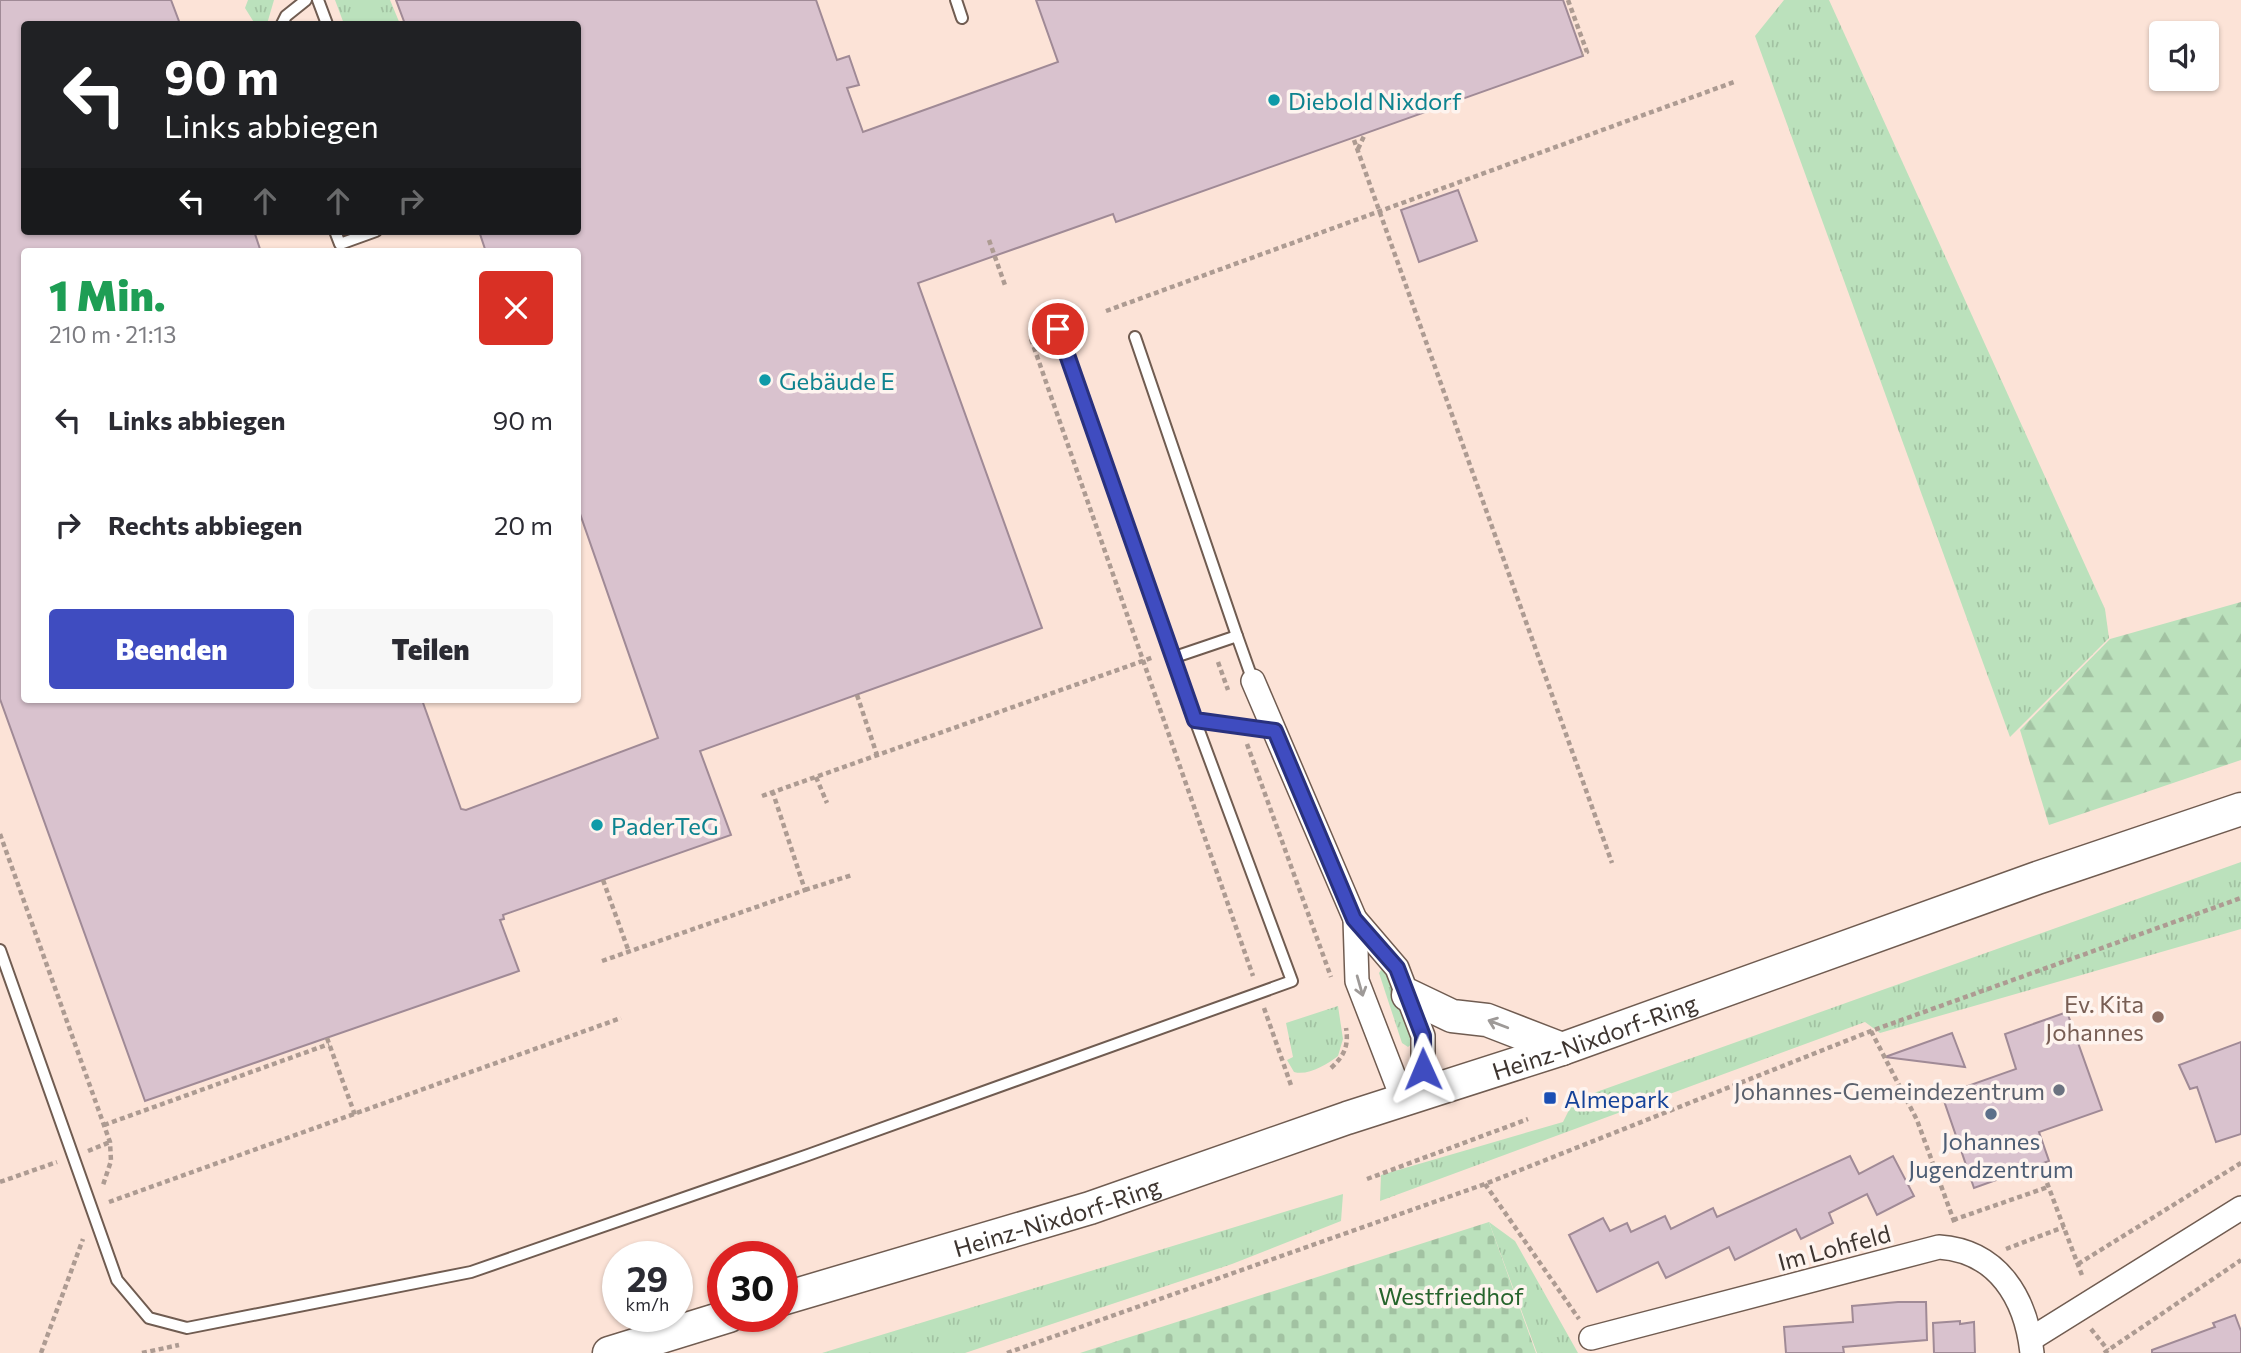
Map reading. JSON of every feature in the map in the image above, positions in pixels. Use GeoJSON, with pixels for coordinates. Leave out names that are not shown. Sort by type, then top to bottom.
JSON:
{"type":"FeatureCollection","features":[{"type":"Feature","properties":{"kind":"main road","name":"Heinz-Nixdorf-Ring"},"geometry":{"type":"LineString","coordinates":[[798,1294],[1090,1208],[1402,1100],[1562,1049],[2037,878],[2241,809]]}},
{"type":"Feature","properties":{"kind":"main road"},"geometry":{"type":"LineString","coordinates":[[1408,995],[1452,1016],[1487,1020],[1562,1049]]}},
{"type":"Feature","properties":{"kind":"main road"},"geometry":{"type":"LineString","coordinates":[[609,1353],[707,1323]]}},
{"type":"Feature","properties":{"kind":"street"},"geometry":{"type":"LineString","coordinates":[[1253,681],[1354,919],[1397,968],[1423,1036],[1423,1069],[1402,1100]]}},
{"type":"Feature","properties":{"kind":"street"},"geometry":{"type":"LineString","coordinates":[[1354,919],[1357,981],[1402,1100]]}},
{"type":"Feature","properties":{"kind":"street"},"geometry":{"type":"LineString","coordinates":[[1963,1248],[1992,1265],[2006,1280],[2022,1310],[2032,1346],[2093,1303],[2241,1208]]}},
{"type":"Feature","properties":{"kind":"street","name":"Im Lohfeld"},"geometry":{"type":"LineString","coordinates":[[1591,1338],[1939,1247],[1963,1248]]}},
{"type":"Feature","properties":{"kind":"lane"},"geometry":{"type":"LineString","coordinates":[[284,21],[306,0]]}},
{"type":"Feature","properties":{"kind":"lane"},"geometry":{"type":"LineString","coordinates":[[318,0],[326,21]]}},
{"type":"Feature","properties":{"kind":"lane"},"geometry":{"type":"LineString","coordinates":[[956,0],[962,18]]}},
{"type":"Feature","properties":{"kind":"lane"},"geometry":{"type":"LineString","coordinates":[[337,235],[340,244],[365,235]]}},
{"type":"Feature","properties":{"kind":"lane"},"geometry":{"type":"LineString","coordinates":[[0,950],[117,1280],[149,1318],[187,1328],[471,1272],[808,1155],[1292,981],[1172,658],[1058,329]]}},
{"type":"Feature","properties":{"kind":"lane"},"geometry":{"type":"LineString","coordinates":[[1135,337],[1253,681]]}},
{"type":"Feature","properties":{"kind":"lane"},"geometry":{"type":"LineString","coordinates":[[1172,658],[1237,636]]}},
{"type":"Feature","properties":{"kind":"lane"},"geometry":{"type":"LineString","coordinates":[[1195,720],[1275,731]]}},
{"type":"Feature","properties":{"kind":"path"},"geometry":{"type":"LineString","coordinates":[[1568,0],[1587,52],[1582,54]]}},
{"type":"Feature","properties":{"kind":"path"},"geometry":{"type":"LineString","coordinates":[[1106,311],[1734,82]]}},
{"type":"Feature","properties":{"kind":"path"},"geometry":{"type":"LineString","coordinates":[[1358,150],[1365,134]]}},
{"type":"Feature","properties":{"kind":"path"},"geometry":{"type":"LineString","coordinates":[[1354,140],[1612,863]]}},
{"type":"Feature","properties":{"kind":"path"},"geometry":{"type":"LineString","coordinates":[[989,240],[1006,288]]}},
{"type":"Feature","properties":{"kind":"path"},"geometry":{"type":"LineString","coordinates":[[1031,339],[1292,1088]]}},
{"type":"Feature","properties":{"kind":"path"},"geometry":{"type":"LineString","coordinates":[[1212,645],[1332,979]]}},
{"type":"Feature","properties":{"kind":"path"},"geometry":{"type":"LineString","coordinates":[[762,796],[1142,662]]}},
{"type":"Feature","properties":{"kind":"path"},"geometry":{"type":"LineString","coordinates":[[856,695],[877,755]]}},
{"type":"Feature","properties":{"kind":"path"},"geometry":{"type":"LineString","coordinates":[[816,777],[827,803]]}},
{"type":"Feature","properties":{"kind":"path"},"geometry":{"type":"LineString","coordinates":[[773,793],[806,890]]}},
{"type":"Feature","properties":{"kind":"path"},"geometry":{"type":"LineString","coordinates":[[602,961],[852,875]]}},
{"type":"Feature","properties":{"kind":"path"},"geometry":{"type":"LineString","coordinates":[[603,880],[629,952]]}},
{"type":"Feature","properties":{"kind":"path"},"geometry":{"type":"LineString","coordinates":[[1007,1353],[1485,1184],[1871,1031],[2241,898]]}},
{"type":"Feature","properties":{"kind":"path"},"geometry":{"type":"LineString","coordinates":[[104,1204],[621,1018]]}},
{"type":"Feature","properties":{"kind":"path"},"geometry":{"type":"LineString","coordinates":[[1331,1068],[1346,1047],[1345,1021]]}},
{"type":"Feature","properties":{"kind":"path"},"geometry":{"type":"LineString","coordinates":[[1871,1031],[1917,1120],[1963,1248]]}},
{"type":"Feature","properties":{"kind":"path"},"geometry":{"type":"LineString","coordinates":[[104,1125],[328,1041],[355,1115]]}},
{"type":"Feature","properties":{"kind":"path"},"geometry":{"type":"LineString","coordinates":[[1367,1179],[1528,1119]]}},
{"type":"Feature","properties":{"kind":"path"},"geometry":{"type":"LineString","coordinates":[[2078,1264],[2241,1163]]}},
{"type":"Feature","properties":{"kind":"path"},"geometry":{"type":"LineString","coordinates":[[2041,1167],[2093,1303]]}},
{"type":"Feature","properties":{"kind":"path"},"geometry":{"type":"LineString","coordinates":[[1485,1184],[1543,1263],[1591,1338]]}},
{"type":"Feature","properties":{"kind":"path"},"geometry":{"type":"LineString","coordinates":[[1953,1220],[2048,1186]]}},
{"type":"Feature","properties":{"kind":"path"},"geometry":{"type":"LineString","coordinates":[[1992,1265],[2007,1248],[2064,1227]]}},
{"type":"Feature","properties":{"kind":"path"},"geometry":{"type":"LineString","coordinates":[[2104,1353],[2241,1260]]}},
{"type":"Feature","properties":{"kind":"green space"},"geometry":{"type":"Polygon","coordinates":[[[248,0],[274,0],[268,21],[253,21],[245,8],[248,0]]]}},
{"type":"Feature","properties":{"kind":"green space"},"geometry":{"type":"Polygon","coordinates":[[[335,0],[390,0],[399,21],[343,21],[335,0]]]}},
{"type":"Feature","properties":{"kind":"green space"},"geometry":{"type":"Polygon","coordinates":[[[1784,0],[1829,0],[2105,609],[2109,638],[2010,737],[1755,36],[1784,0]]]}},
{"type":"Feature","properties":{"kind":"green space"},"geometry":{"type":"Polygon","coordinates":[[[2241,602],[2241,760],[2049,825],[2020,730],[2110,639],[2241,602]]]}},
{"type":"Feature","properties":{"kind":"green space"},"geometry":{"type":"Polygon","coordinates":[[[2241,862],[2241,929],[1880,1033],[1865,1022],[1380,1201],[1381,1175],[1563,1122],[1574,1100],[2241,862]]]}},
{"type":"Feature","properties":{"kind":"green space"},"geometry":{"type":"Polygon","coordinates":[[[1381,970],[1385,971],[1411,1032],[1414,1042],[1408,1047],[1402,1043],[1379,973],[1381,970]]]}},
{"type":"Feature","properties":{"kind":"green space"},"geometry":{"type":"Polygon","coordinates":[[[1338,1006],[1343,1039],[1338,1056],[1311,1071],[1294,1072],[1287,1060],[1293,1057],[1286,1023],[1338,1006]]]}},
{"type":"Feature","properties":{"kind":"green space"},"geometry":{"type":"Polygon","coordinates":[[[1343,1194],[1341,1221],[1232,1264],[965,1353],[822,1353],[1343,1194]]]}},
{"type":"Feature","properties":{"kind":"green space"},"geometry":{"type":"Polygon","coordinates":[[[1489,1222],[1515,1241],[1578,1353],[1537,1353],[1489,1222]]]}},
{"type":"Feature","properties":{"kind":"green space","name":"Westfriedhof"},"geometry":{"type":"Polygon","coordinates":[[[1489,1222],[1536,1353],[1080,1353],[1489,1222]]]}},
{"type":"Feature","properties":{"kind":"building"},"geometry":{"type":"Polygon","coordinates":[[[0,0],[171,0],[179,21],[21,21],[21,235],[255,235],[260,248],[21,248],[21,703],[423,703],[461,809],[466,810],[658,738],[581,517],[581,248],[485,248],[480,235],[581,235],[581,21],[404,21],[396,0],[816,0],[837,60],[849,56],[859,85],[847,88],[863,132],[1058,62],[1036,0],[1563,0],[1583,56],[1116,222],[1113,214],[918,283],[1042,628],[700,751],[731,835],[503,915],[504,919],[500,920],[519,971],[145,1101],[0,699],[0,0]]]}},
{"type":"Feature","properties":{"kind":"building"},"geometry":{"type":"Polygon","coordinates":[[[1458,190],[1477,241],[1419,262],[1401,210],[1458,190]]]}},
{"type":"Feature","properties":{"kind":"building"},"geometry":{"type":"Polygon","coordinates":[[[2067,1012],[2102,1110],[2039,1132],[2049,1161],[1974,1188],[1942,1095],[2016,1069],[2005,1034],[2067,1012]]]}},
{"type":"Feature","properties":{"kind":"building"},"geometry":{"type":"Polygon","coordinates":[[[1952,1033],[1965,1067],[1885,1057],[1952,1033]]]}},
{"type":"Feature","properties":{"kind":"building"},"geometry":{"type":"Polygon","coordinates":[[[2241,1042],[2241,1134],[2216,1142],[2197,1087],[2190,1089],[2179,1065],[2241,1042]]]}},
{"type":"Feature","properties":{"kind":"building"},"geometry":{"type":"Polygon","coordinates":[[[1850,1156],[1859,1174],[1893,1156],[1914,1196],[1877,1215],[1867,1194],[1829,1213],[1833,1223],[1801,1239],[1796,1229],[1735,1260],[1729,1247],[1666,1278],[1658,1262],[1597,1292],[1569,1235],[1603,1218],[1610,1231],[1627,1223],[1631,1232],[1665,1216],[1671,1229],[1713,1208],[1717,1217],[1850,1156]]]}},
{"type":"Feature","properties":{"kind":"building"},"geometry":{"type":"Polygon","coordinates":[[[1926,1302],[1927,1340],[1843,1347],[1844,1353],[1786,1353],[1784,1327],[1853,1322],[1852,1306],[1926,1302]]]}},
{"type":"Feature","properties":{"kind":"building"},"geometry":{"type":"Polygon","coordinates":[[[2235,1315],[2241,1331],[2241,1353],[2152,1353],[2152,1350],[2215,1327],[2213,1323],[2235,1315]]]}},
{"type":"Feature","properties":{"kind":"building"},"geometry":{"type":"Polygon","coordinates":[[[1960,1321],[1960,1324],[1974,1322],[1975,1353],[1934,1353],[1933,1323],[1960,1321]]]}},
{"type":"Feature","properties":{"kind":"place","name":"Diebold Nixdorf"},"geometry":{"type":"Point","coordinates":[1274,100]}},
{"type":"Feature","properties":{"kind":"place","name":"Gebäude E"},"geometry":{"type":"Point","coordinates":[765,380]}},
{"type":"Feature","properties":{"kind":"place","name":"PaderTeG"},"geometry":{"type":"Point","coordinates":[597,825]}},
{"type":"Feature","properties":{"kind":"place","name":"Ev. Kita Johannes"},"geometry":{"type":"Point","coordinates":[2158,1017]}},
{"type":"Feature","properties":{"kind":"place","name":"Johannes-Gemeindezentrum"},"geometry":{"type":"Point","coordinates":[2059,1090]}},
{"type":"Feature","properties":{"kind":"place","name":"Almepark"},"geometry":{"type":"Point","coordinates":[1550,1098]}},
{"type":"Feature","properties":{"kind":"place","name":"Johannes Jugendzentrum"},"geometry":{"type":"Point","coordinates":[1991,1114]}},
{"type":"Feature","properties":{"kind":"route"},"geometry":{"type":"LineString","coordinates":[[1058,329],[1195,720],[1275,731],[1354,919],[1397,968],[1423,1036],[1423,1069]]}}]}
